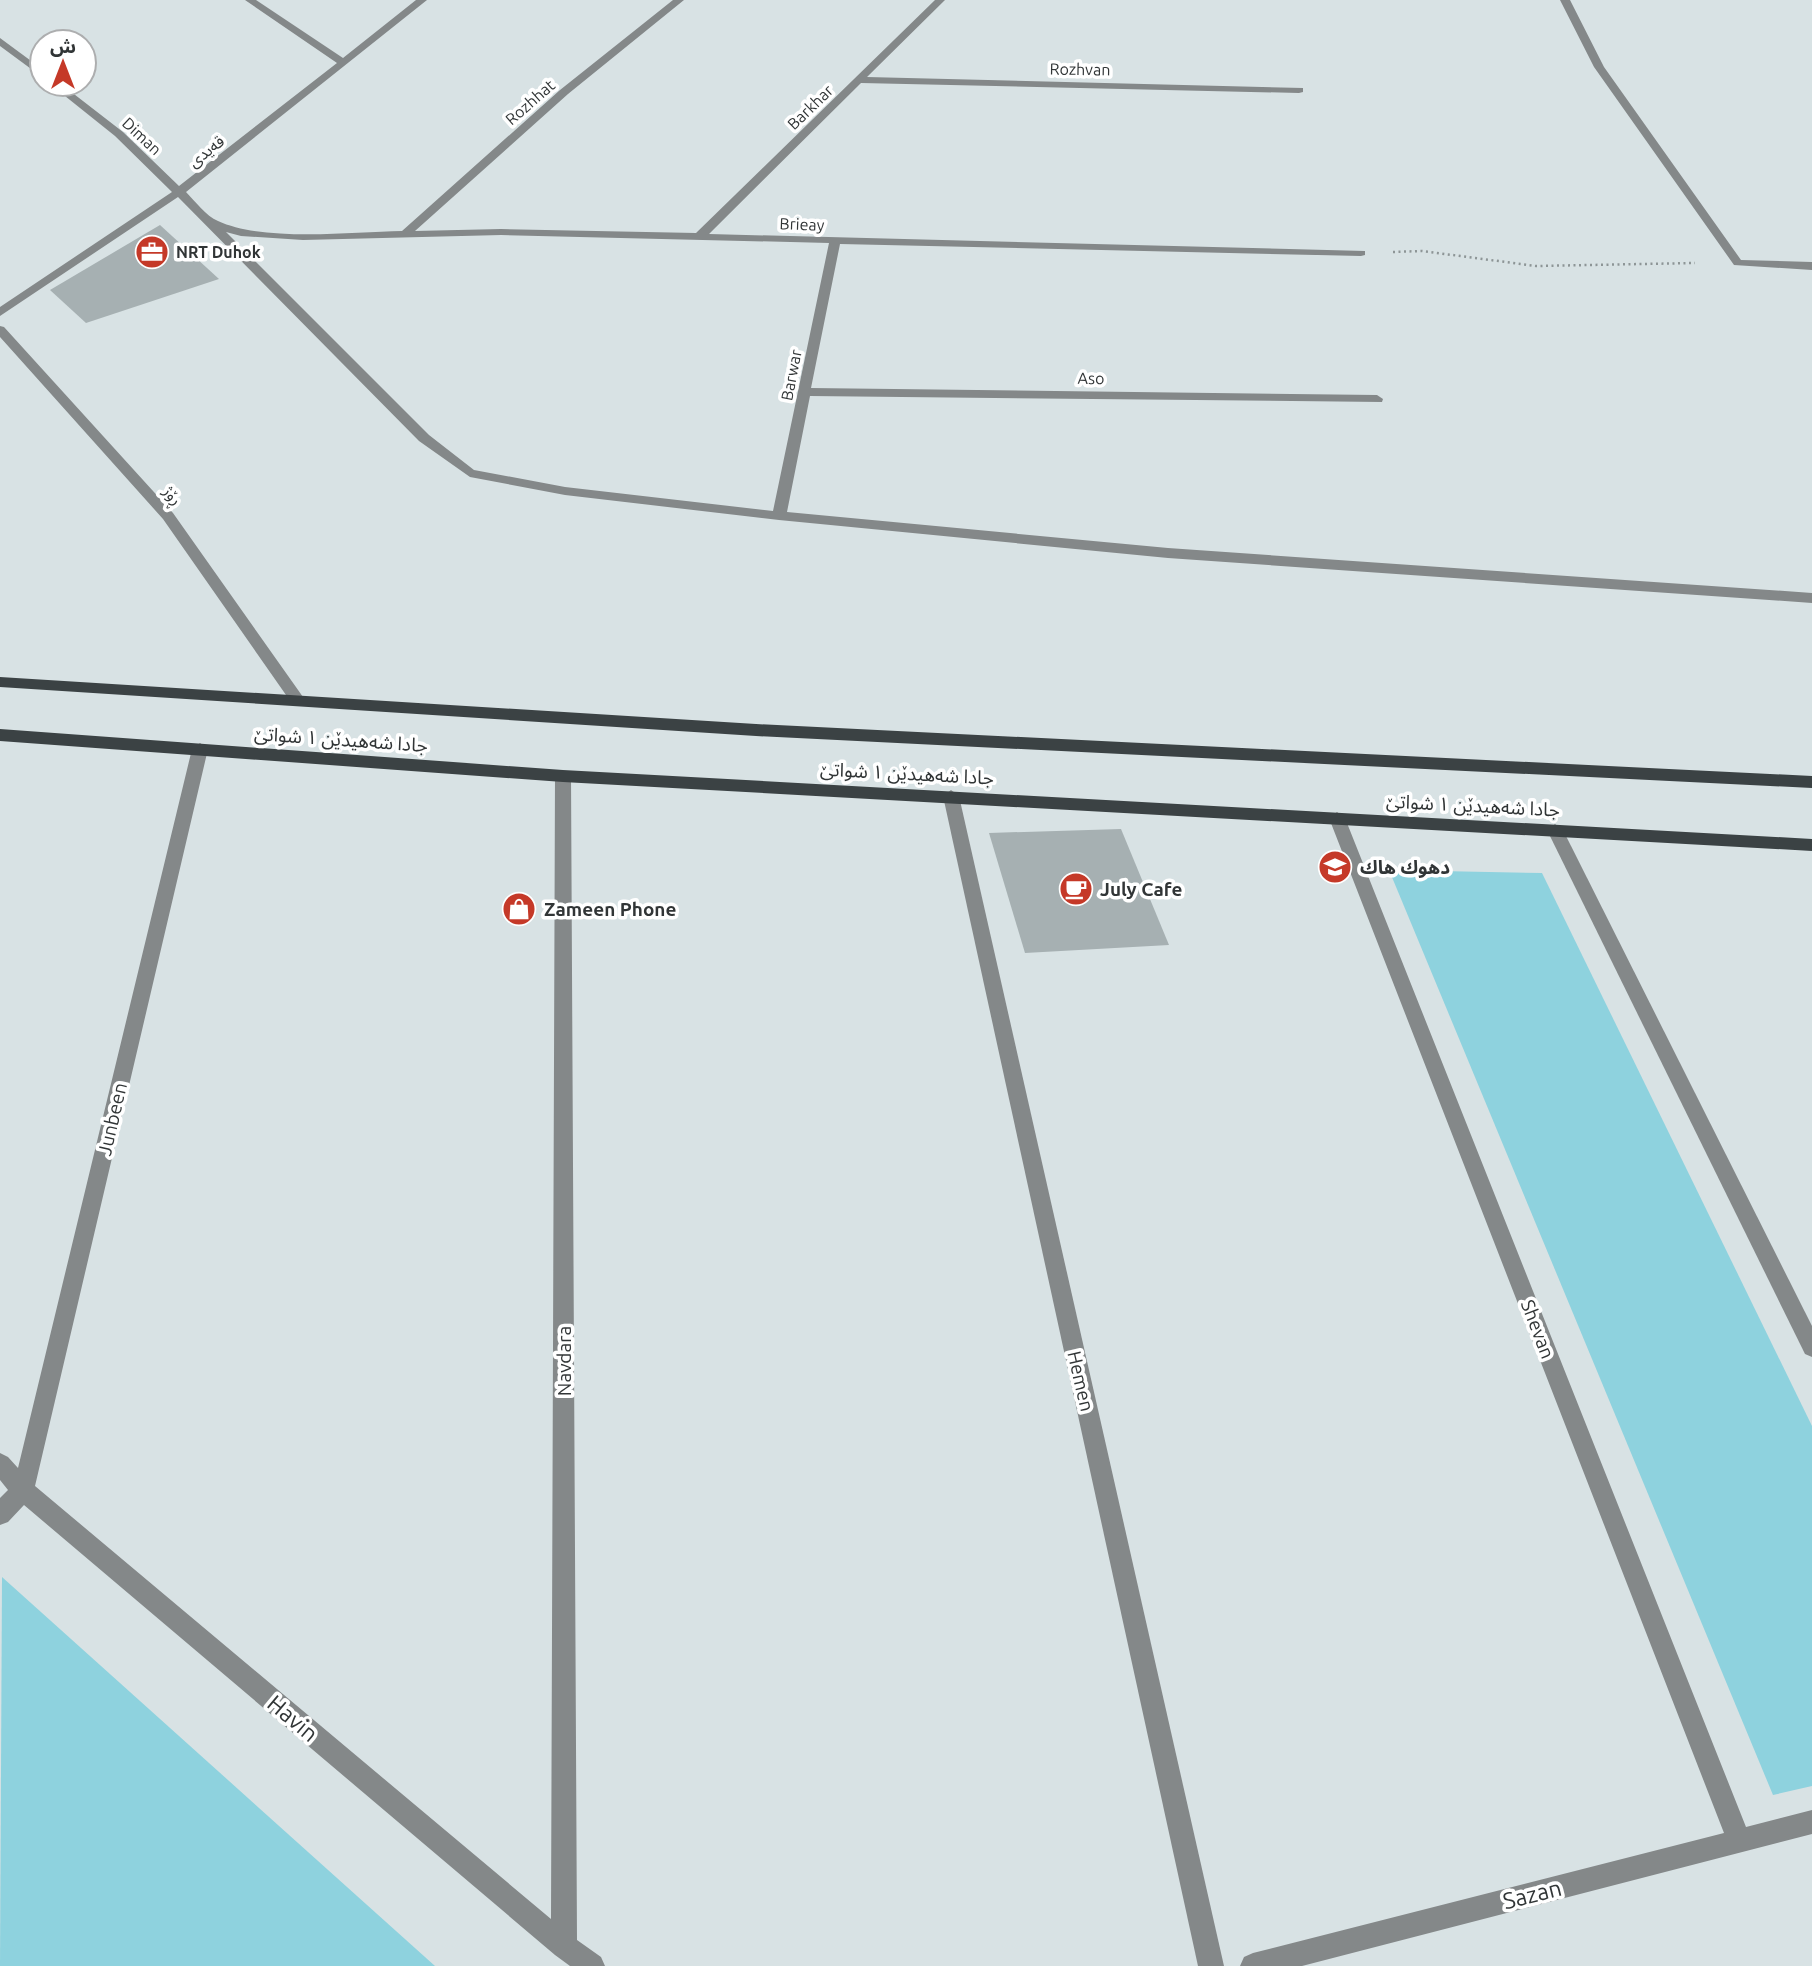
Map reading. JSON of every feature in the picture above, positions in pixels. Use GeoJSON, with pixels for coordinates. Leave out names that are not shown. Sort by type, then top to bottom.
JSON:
{"type":"FeatureCollection","features":[{"type":"Feature","properties":{"kind":"main road","name":"جادا شەهیدێن ١ شواتێ"},"geometry":{"type":"LineString","coordinates":[[0,682],[756,730],[1812,782]]}},
{"type":"Feature","properties":{"kind":"main road","name":"جادا شەهیدێن ١ شواتێ"},"geometry":{"type":"LineString","coordinates":[[0,735],[563,776],[1812,845]]}},
{"type":"Feature","properties":{"kind":"street"},"geometry":{"type":"LineString","coordinates":[[250,0],[344,63]]}},
{"type":"Feature","properties":{"kind":"street","name":"قەیدی"},"geometry":{"type":"LineString","coordinates":[[0,312],[179,192],[422,0]]}},
{"type":"Feature","properties":{"kind":"street","name":"Rozhhat"},"geometry":{"type":"LineString","coordinates":[[406,233],[564,92],[679,0]]}},
{"type":"Feature","properties":{"kind":"street","name":"Barkhar"},"geometry":{"type":"LineString","coordinates":[[700,236],[940,0]]}},
{"type":"Feature","properties":{"kind":"street"},"geometry":{"type":"LineString","coordinates":[[1565,0],[1600,67],[1738,263],[1812,266]]}},
{"type":"Feature","properties":{"kind":"street"},"geometry":{"type":"LineString","coordinates":[[0,41],[28,63]]}},
{"type":"Feature","properties":{"kind":"street","name":"Rozhvan"},"geometry":{"type":"LineString","coordinates":[[860,80],[1299,90]]}},
{"type":"Feature","properties":{"kind":"street","name":"Diman"},"geometry":{"type":"LineString","coordinates":[[73,98],[119,134],[211,223],[242,233]]}},
{"type":"Feature","properties":{"kind":"street"},"geometry":{"type":"LineString","coordinates":[[211,223],[424,438],[470,473],[565,491],[779,516],[1168,553],[1812,598]]}},
{"type":"Feature","properties":{"kind":"street","name":"Brieay"},"geometry":{"type":"LineString","coordinates":[[242,233],[303,237],[406,233],[700,236],[1361,253]]}},
{"type":"Feature","properties":{"kind":"street","name":"Barwar"},"geometry":{"type":"LineString","coordinates":[[779,516],[835,241]]}},
{"type":"Feature","properties":{"kind":"street","name":"ڕۆژ"},"geometry":{"type":"LineString","coordinates":[[0,330],[169,516],[298,701]]}},
{"type":"Feature","properties":{"kind":"street","name":"Aso"},"geometry":{"type":"LineString","coordinates":[[805,392],[1377,399]]}},
{"type":"Feature","properties":{"kind":"street","name":"Junbeen"},"geometry":{"type":"LineString","coordinates":[[23,1490],[200,749]]}},
{"type":"Feature","properties":{"kind":"street","name":"Navdara"},"geometry":{"type":"LineString","coordinates":[[563,776],[564,1946]]}},
{"type":"Feature","properties":{"kind":"street","name":"Hemen"},"geometry":{"type":"LineString","coordinates":[[951,796],[1211,1966]]}},
{"type":"Feature","properties":{"kind":"street","name":"Shevan"},"geometry":{"type":"LineString","coordinates":[[1337,818],[1739,1841]]}},
{"type":"Feature","properties":{"kind":"street"},"geometry":{"type":"LineString","coordinates":[[1555,830],[1812,1347]]}},
{"type":"Feature","properties":{"kind":"street","name":"Havin"},"geometry":{"type":"LineString","coordinates":[[0,1464],[23,1490],[564,1946],[592,1966]]}},
{"type":"Feature","properties":{"kind":"street"},"geometry":{"type":"LineString","coordinates":[[0,1514],[23,1490]]}},
{"type":"Feature","properties":{"kind":"street","name":"Sazan"},"geometry":{"type":"LineString","coordinates":[[1253,1966],[1812,1822]]}},
{"type":"Feature","properties":{"kind":"path"},"geometry":{"type":"LineString","coordinates":[[1361,253],[1422,251],[1547,266],[1738,263]]}},
{"type":"Feature","properties":{"kind":"shaded area"},"geometry":{"type":"Polygon","coordinates":[[[1389,870],[1542,873],[1812,1426],[1812,1786],[1773,1795],[1389,870]]]}},
{"type":"Feature","properties":{"kind":"shaded area"},"geometry":{"type":"Polygon","coordinates":[[[2,1577],[435,1966],[0,1966],[2,1577]]]}},
{"type":"Feature","properties":{"kind":"building","name":"NRT Duhok"},"geometry":{"type":"Polygon","coordinates":[[[160,225],[219,279],[86,323],[50,290],[160,225]]]}},
{"type":"Feature","properties":{"kind":"building","name":"July Cafe"},"geometry":{"type":"Polygon","coordinates":[[[1121,829],[1169,945],[1025,953],[989,833],[1121,829]]]}},
{"type":"Feature","properties":{"kind":"place","name":"NRT Duhok"},"geometry":{"type":"Point","coordinates":[152,252]}},
{"type":"Feature","properties":{"kind":"place","name":"دهوك هاك"},"geometry":{"type":"Point","coordinates":[1335,867]}},
{"type":"Feature","properties":{"kind":"place","name":"July Cafe"},"geometry":{"type":"Point","coordinates":[1076,889]}},
{"type":"Feature","properties":{"kind":"place","name":"Zameen Phone"},"geometry":{"type":"Point","coordinates":[519,909]}}]}
